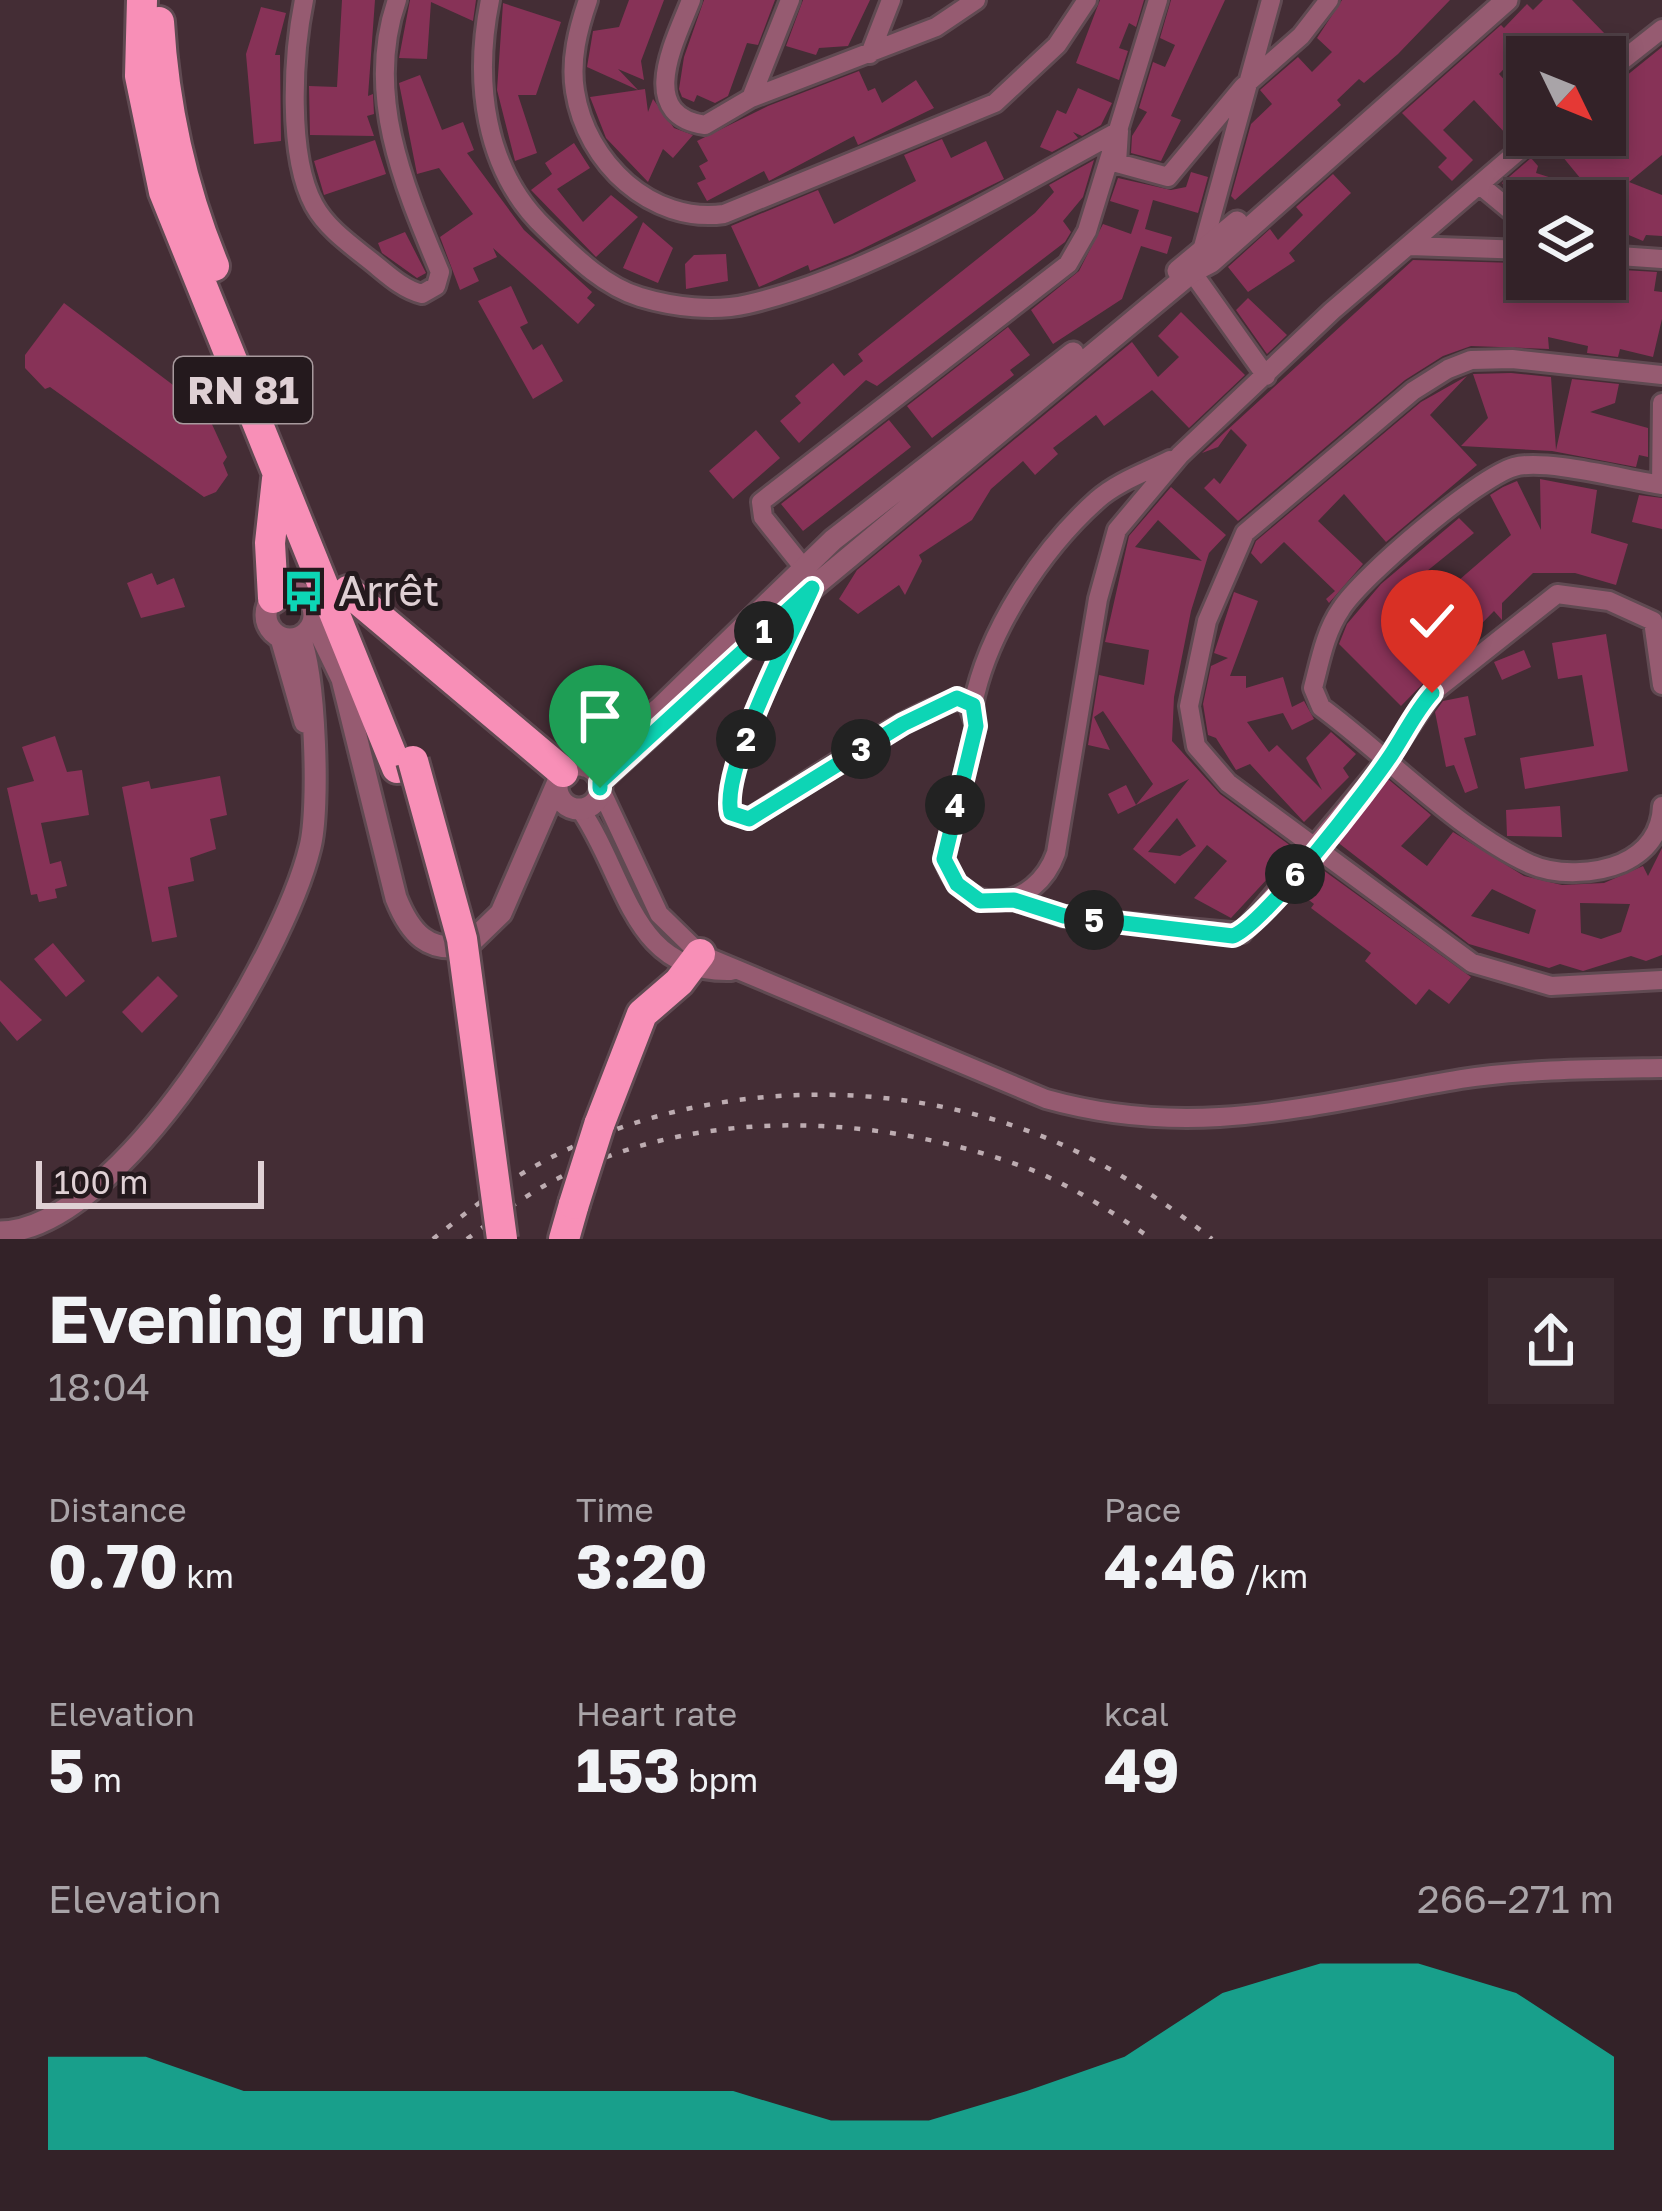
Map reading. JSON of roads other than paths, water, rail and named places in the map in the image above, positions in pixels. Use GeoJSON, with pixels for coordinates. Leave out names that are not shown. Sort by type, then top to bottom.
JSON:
{"type":"FeatureCollection","features":[{"type":"Feature","properties":{"kind":"highway","name":"RN 81"},"geometry":{"type":"LineString","coordinates":[[142,0],[144,113],[164,193],[344,633],[405,765],[441,930],[484,1239]]}},
{"type":"Feature","properties":{"kind":"highway","name":"RN 81"},"geometry":{"type":"LineString","coordinates":[[159,0],[166,103],[184,189],[348,591],[462,939],[502,1239]]}},
{"type":"Feature","properties":{"kind":"highway"},"geometry":{"type":"LineString","coordinates":[[273,598],[270,543],[278,473]]}},
{"type":"Feature","properties":{"kind":"highway"},"geometry":{"type":"LineString","coordinates":[[348,591],[581,778]]}},
{"type":"Feature","properties":{"kind":"highway"},"geometry":{"type":"LineString","coordinates":[[303,630],[344,633]]}},
{"type":"Feature","properties":{"kind":"highway"},"geometry":{"type":"LineString","coordinates":[[564,1239],[636,1024],[694,962]]}},
{"type":"Feature","properties":{"kind":"street"},"geometry":{"type":"LineString","coordinates":[[304,0],[295,64],[296,122],[314,205],[340,237],[404,287],[422,294],[436,286],[440,272],[400,178],[384,84],[386,41],[397,0]]}},
{"type":"Feature","properties":{"kind":"street"},"geometry":{"type":"LineString","coordinates":[[490,0],[481,80],[484,112],[503,165],[534,217],[601,277],[643,298],[694,308],[748,304],[926,235],[1119,131]]}},
{"type":"Feature","properties":{"kind":"street"},"geometry":{"type":"LineString","coordinates":[[588,0],[574,58],[574,93],[588,134],[609,166],[634,189],[666,210],[697,218],[746,206],[995,103],[1057,45],[1087,0]]}},
{"type":"Feature","properties":{"kind":"street"},"geometry":{"type":"LineString","coordinates":[[691,0],[666,58],[665,93],[684,118],[705,124],[751,98],[936,27],[976,0]]}},
{"type":"Feature","properties":{"kind":"street"},"geometry":{"type":"LineString","coordinates":[[751,98],[790,0]]}},
{"type":"Feature","properties":{"kind":"street"},"geometry":{"type":"LineString","coordinates":[[870,54],[891,0]]}},
{"type":"Feature","properties":{"kind":"street"},"geometry":{"type":"LineString","coordinates":[[807,577],[763,517],[761,502],[1068,264],[1087,231],[1158,0]]}},
{"type":"Feature","properties":{"kind":"street"},"geometry":{"type":"LineString","coordinates":[[1203,247],[1243,87],[1271,0]]}},
{"type":"Feature","properties":{"kind":"street"},"geometry":{"type":"LineString","coordinates":[[1119,131],[1117,163],[1168,177],[1243,87],[1301,36],[1329,0]]}},
{"type":"Feature","properties":{"kind":"street"},"geometry":{"type":"LineString","coordinates":[[1491,0],[1144,300],[807,577],[581,778],[562,802],[576,808],[614,862],[646,935],[664,955],[736,971],[1046,1099],[1124,1118],[1181,1122],[1242,1117],[1465,1078],[1662,1068]]}},
{"type":"Feature","properties":{"kind":"street"},"geometry":{"type":"LineString","coordinates":[[973,705],[957,698],[948,701],[749,819],[737,817],[729,806],[728,788],[807,577],[1192,272],[1211,262],[1507,0]]}},
{"type":"Feature","properties":{"kind":"street"},"geometry":{"type":"LineString","coordinates":[[1626,57],[1662,29]]}},
{"type":"Feature","properties":{"kind":"street"},"geometry":{"type":"LineString","coordinates":[[1014,900],[1043,880],[1056,853],[1106,559],[1118,530],[1180,455],[1513,156]]}},
{"type":"Feature","properties":{"kind":"street"},"geometry":{"type":"LineString","coordinates":[[1480,185],[1506,207]]}},
{"type":"Feature","properties":{"kind":"street"},"geometry":{"type":"LineString","coordinates":[[1410,246],[1506,249]]}},
{"type":"Feature","properties":{"kind":"street"},"geometry":{"type":"LineString","coordinates":[[1626,256],[1662,260]]}},
{"type":"Feature","properties":{"kind":"street"},"geometry":{"type":"LineString","coordinates":[[1192,272],[1266,376]]}},
{"type":"Feature","properties":{"kind":"street"},"geometry":{"type":"LineString","coordinates":[[1662,375],[1512,359],[1471,360],[1448,368],[1413,391],[1245,533],[1207,621],[1189,706],[1196,746],[1228,783],[1472,963],[1552,986],[1662,980]]}},
{"type":"Feature","properties":{"kind":"street"},"geometry":{"type":"LineString","coordinates":[[1662,403],[1662,485],[1516,466],[1467,496],[1351,594],[1332,623],[1313,688],[1322,707],[1499,847],[1535,867],[1592,870],[1641,854],[1654,837],[1662,806]]}},
{"type":"Feature","properties":{"kind":"street"},"geometry":{"type":"LineString","coordinates":[[1180,455],[1110,490],[1076,524],[1005,621],[979,673],[973,705],[976,726],[944,859],[969,895],[980,901],[1014,900],[1064,916],[1233,936],[1253,924],[1389,758],[1432,693],[1557,594],[1610,601],[1653,621],[1660,637],[1662,685]]}},
{"type":"Feature","properties":{"kind":"street"},"geometry":{"type":"LineString","coordinates":[[0,1232],[40,1226],[88,1197],[169,1105],[227,1026],[258,971],[311,846],[311,716],[303,630],[304,595],[288,591],[273,598],[266,620],[303,630],[342,680],[396,898],[418,937],[452,948],[481,936],[501,914],[529,856],[581,778]]}},
{"type":"Feature","properties":{"kind":"street"},"geometry":{"type":"LineString","coordinates":[[303,630],[287,672],[311,740]]}},
{"type":"Feature","properties":{"kind":"street"},"geometry":{"type":"LineString","coordinates":[[311,716],[330,700],[349,704]]}},
{"type":"Feature","properties":{"kind":"street"},"geometry":{"type":"LineString","coordinates":[[529,856],[576,808],[596,800],[581,778]]}},
{"type":"Feature","properties":{"kind":"street"},"geometry":{"type":"LineString","coordinates":[[581,778],[659,914],[694,962]]}},
{"type":"Feature","properties":{"kind":"railway"},"geometry":{"type":"LineString","coordinates":[[433,1239],[523,1173],[596,1137],[659,1116],[790,1095],[923,1103],[1049,1139],[1154,1197],[1212,1239]]}},
{"type":"Feature","properties":{"kind":"railway"},"geometry":{"type":"LineString","coordinates":[[467,1239],[540,1188],[606,1157],[724,1129],[786,1125],[908,1136],[967,1149],[1058,1182],[1152,1239]]}},
{"type":"Feature","properties":{"kind":"place","name":"Arrêt"},"geometry":{"type":"Point","coordinates":[304,591]}}]}
